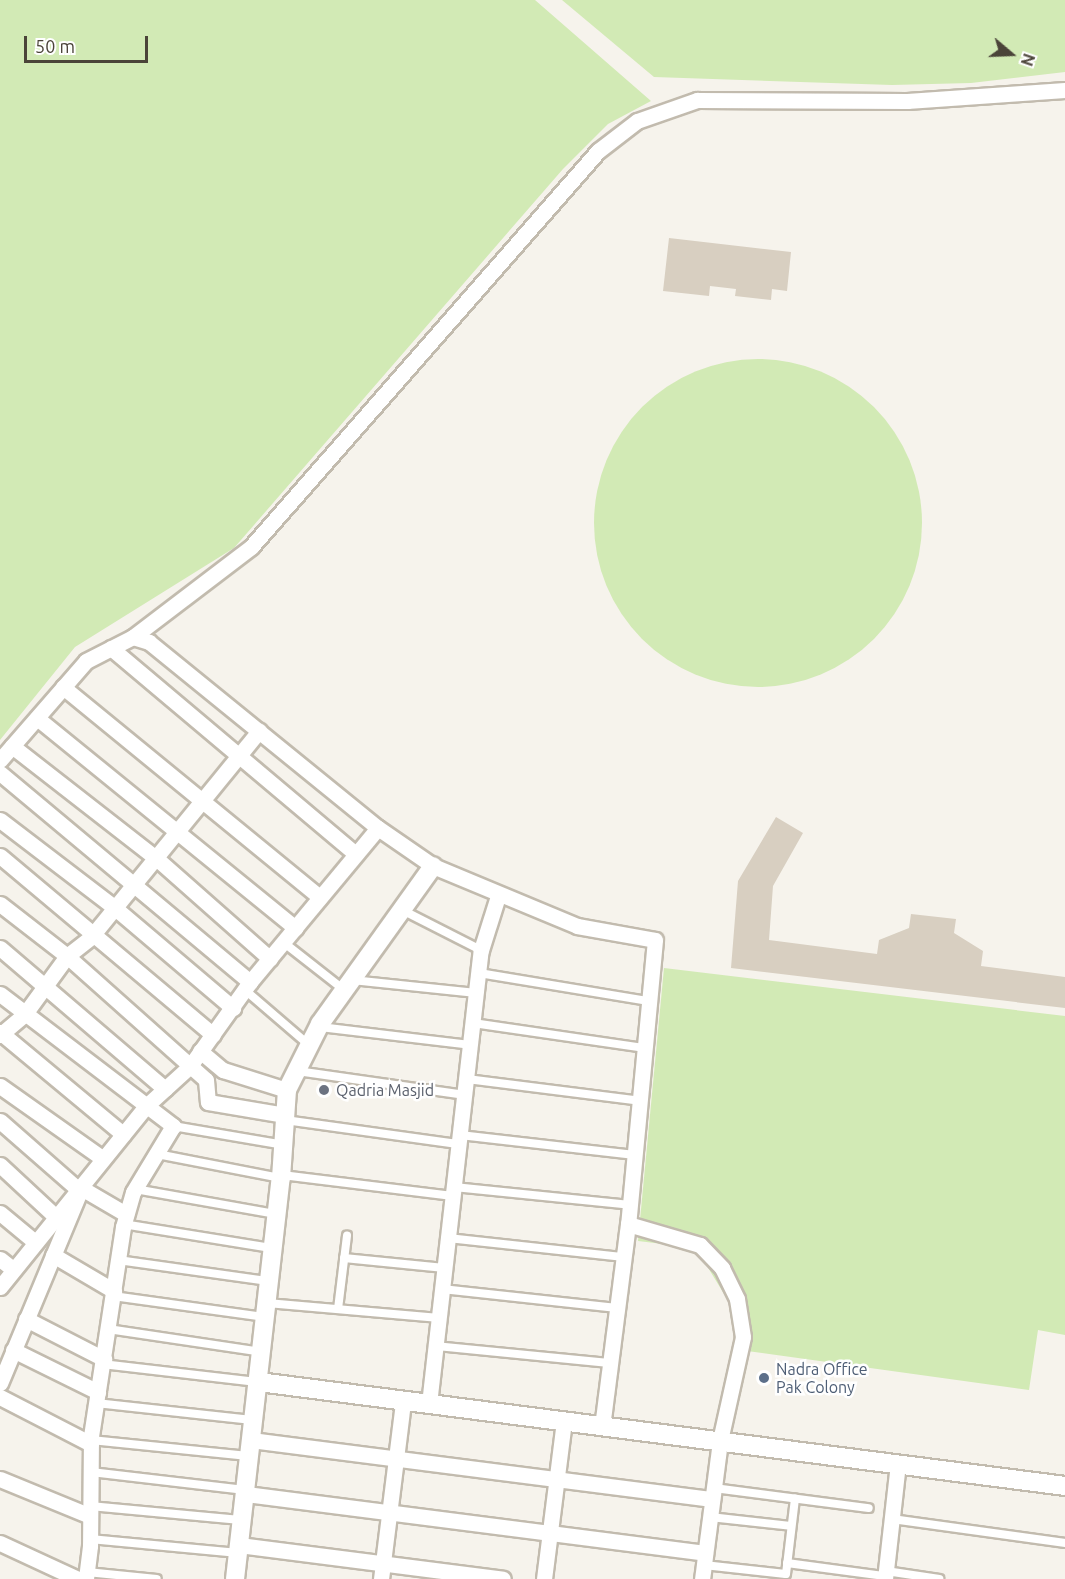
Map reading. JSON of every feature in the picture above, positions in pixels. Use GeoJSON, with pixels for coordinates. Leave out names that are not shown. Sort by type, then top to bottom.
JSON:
{"type":"FeatureCollection","features":[{"type":"Feature","properties":{"kind":"street"},"geometry":{"type":"LineString","coordinates":[[0,760],[86,661],[133,637],[251,547],[598,151],[637,121],[697,100],[907,101],[1065,90]]}},
{"type":"Feature","properties":{"kind":"street"},"geometry":{"type":"LineString","coordinates":[[133,637],[149,642],[378,828],[433,866],[498,896],[578,926],[655,940],[628,1224],[602,1426]]}},
{"type":"Feature","properties":{"kind":"street"},"geometry":{"type":"LineString","coordinates":[[111,648],[356,854]]}},
{"type":"Feature","properties":{"kind":"street"},"geometry":{"type":"LineString","coordinates":[[63,687],[202,798],[320,897]]}},
{"type":"Feature","properties":{"kind":"street"},"geometry":{"type":"LineString","coordinates":[[37,718],[295,928]]}},
{"type":"Feature","properties":{"kind":"street"},"geometry":{"type":"LineString","coordinates":[[123,1134],[0,1034],[24,1015],[67,956],[92,937],[131,884],[156,858],[202,798],[259,731]]}},
{"type":"Feature","properties":{"kind":"street"},"geometry":{"type":"LineString","coordinates":[[12,746],[156,858],[270,959]]}},
{"type":"Feature","properties":{"kind":"street"},"geometry":{"type":"LineString","coordinates":[[0,773],[248,986]]}},
{"type":"Feature","properties":{"kind":"street"},"geometry":{"type":"LineString","coordinates":[[0,820],[115,908],[233,1008]]}},
{"type":"Feature","properties":{"kind":"street"},"geometry":{"type":"LineString","coordinates":[[0,1383],[82,1190],[102,1158],[145,1107],[190,1066],[248,986],[378,828]]}},
{"type":"Feature","properties":{"kind":"street"},"geometry":{"type":"LineString","coordinates":[[0,856],[92,937],[213,1035]]}},
{"type":"Feature","properties":{"kind":"street"},"geometry":{"type":"LineString","coordinates":[[235,1579],[259,1382],[267,1281],[281,1177],[287,1090],[318,1027],[433,866]]}},
{"type":"Feature","properties":{"kind":"street"},"geometry":{"type":"LineString","coordinates":[[429,1404],[481,950],[498,896]]}},
{"type":"Feature","properties":{"kind":"street"},"geometry":{"type":"LineString","coordinates":[[0,904],[67,956],[190,1066],[208,1084],[211,1104],[285,1117]]}},
{"type":"Feature","properties":{"kind":"street"},"geometry":{"type":"LineString","coordinates":[[0,948],[165,1089]]}},
{"type":"Feature","properties":{"kind":"street"},"geometry":{"type":"LineString","coordinates":[[0,994],[24,1015],[173,1126],[135,1189],[124,1219],[91,1442],[90,1539],[84,1577],[0,1543]]}},
{"type":"Feature","properties":{"kind":"street"},"geometry":{"type":"LineString","coordinates":[[200,1051],[223,1070],[287,1090]]}},
{"type":"Feature","properties":{"kind":"street"},"geometry":{"type":"LineString","coordinates":[[0,1086],[102,1158]]}},
{"type":"Feature","properties":{"kind":"street"},"geometry":{"type":"LineString","coordinates":[[0,1121],[82,1190],[124,1219]]}},
{"type":"Feature","properties":{"kind":"street"},"geometry":{"type":"LineString","coordinates":[[0,1165],[56,1217]]}},
{"type":"Feature","properties":{"kind":"street"},"geometry":{"type":"LineString","coordinates":[[0,1287],[56,1217],[82,1190]]}},
{"type":"Feature","properties":{"kind":"street"},"geometry":{"type":"LineString","coordinates":[[0,1213],[35,1242]]}},
{"type":"Feature","properties":{"kind":"street"},"geometry":{"type":"LineString","coordinates":[[246,1492],[549,1533],[704,1566],[720,1441],[743,1337],[737,1299],[722,1268],[700,1245],[628,1224]]}},
{"type":"Feature","properties":{"kind":"street"},"geometry":{"type":"LineString","coordinates":[[53,1255],[113,1293]]}},
{"type":"Feature","properties":{"kind":"street"},"geometry":{"type":"LineString","coordinates":[[0,1259],[13,1269]]}},
{"type":"Feature","properties":{"kind":"street"},"geometry":{"type":"LineString","coordinates":[[26,1319],[103,1361]]}},
{"type":"Feature","properties":{"kind":"street"},"geometry":{"type":"LineString","coordinates":[[13,1350],[97,1398]]}},
{"type":"Feature","properties":{"kind":"street"},"geometry":{"type":"LineString","coordinates":[[259,1382],[1065,1486]]}},
{"type":"Feature","properties":{"kind":"street"},"geometry":{"type":"LineString","coordinates":[[0,1397],[91,1442]]}},
{"type":"Feature","properties":{"kind":"street"},"geometry":{"type":"LineString","coordinates":[[381,1579],[403,1402]]}},
{"type":"Feature","properties":{"kind":"street"},"geometry":{"type":"LineString","coordinates":[[544,1579],[564,1421]]}},
{"type":"Feature","properties":{"kind":"street"},"geometry":{"type":"LineString","coordinates":[[250,1448],[396,1456],[556,1478],[713,1493]]}},
{"type":"Feature","properties":{"kind":"street"},"geometry":{"type":"LineString","coordinates":[[885,1576],[898,1464]]}},
{"type":"Feature","properties":{"kind":"street"},"geometry":{"type":"LineString","coordinates":[[0,1479],[90,1511]]}},
{"type":"Feature","properties":{"kind":"street"},"geometry":{"type":"LineString","coordinates":[[238,1549],[383,1563],[503,1579]]}},
{"type":"Feature","properties":{"kind":"lane"},"geometry":{"type":"LineString","coordinates":[[402,910],[481,950]]}},
{"type":"Feature","properties":{"kind":"lane"},"geometry":{"type":"LineString","coordinates":[[283,942],[348,985],[476,993]]}},
{"type":"Feature","properties":{"kind":"lane"},"geometry":{"type":"LineString","coordinates":[[479,973],[649,1001]]}},
{"type":"Feature","properties":{"kind":"lane"},"geometry":{"type":"LineString","coordinates":[[248,986],[309,1045]]}},
{"type":"Feature","properties":{"kind":"lane"},"geometry":{"type":"LineString","coordinates":[[473,1023],[645,1048]]}},
{"type":"Feature","properties":{"kind":"lane"},"geometry":{"type":"LineString","coordinates":[[318,1027],[470,1045]]}},
{"type":"Feature","properties":{"kind":"lane"},"geometry":{"type":"LineString","coordinates":[[296,1071],[640,1101]]}},
{"type":"Feature","properties":{"kind":"lane"},"geometry":{"type":"LineString","coordinates":[[285,1117],[460,1139],[635,1155]]}},
{"type":"Feature","properties":{"kind":"lane"},"geometry":{"type":"LineString","coordinates":[[173,1126],[284,1145]]}},
{"type":"Feature","properties":{"kind":"lane"},"geometry":{"type":"LineString","coordinates":[[157,1154],[281,1177],[630,1205]]}},
{"type":"Feature","properties":{"kind":"lane"},"geometry":{"type":"LineString","coordinates":[[135,1189],[275,1214]]}},
{"type":"Feature","properties":{"kind":"lane"},"geometry":{"type":"LineString","coordinates":[[124,1219],[271,1248]]}},
{"type":"Feature","properties":{"kind":"lane"},"geometry":{"type":"LineString","coordinates":[[338,1309],[347,1236]]}},
{"type":"Feature","properties":{"kind":"lane"},"geometry":{"type":"LineString","coordinates":[[448,1238],[624,1257]]}},
{"type":"Feature","properties":{"kind":"lane"},"geometry":{"type":"LineString","coordinates":[[344,1258],[445,1269]]}},
{"type":"Feature","properties":{"kind":"lane"},"geometry":{"type":"LineString","coordinates":[[118,1260],[267,1281]]}},
{"type":"Feature","properties":{"kind":"lane"},"geometry":{"type":"LineString","coordinates":[[442,1289],[617,1308]]}},
{"type":"Feature","properties":{"kind":"lane"},"geometry":{"type":"LineString","coordinates":[[113,1293],[264,1310],[338,1309],[439,1318]]}},
{"type":"Feature","properties":{"kind":"lane"},"geometry":{"type":"LineString","coordinates":[[108,1329],[261,1352]]}},
{"type":"Feature","properties":{"kind":"lane"},"geometry":{"type":"LineString","coordinates":[[436,1346],[610,1364]]}},
{"type":"Feature","properties":{"kind":"lane"},"geometry":{"type":"LineString","coordinates":[[103,1361],[259,1382]]}},
{"type":"Feature","properties":{"kind":"lane"},"geometry":{"type":"LineString","coordinates":[[97,1398],[254,1420]]}},
{"type":"Feature","properties":{"kind":"lane"},"geometry":{"type":"LineString","coordinates":[[91,1442],[250,1448]]}},
{"type":"Feature","properties":{"kind":"lane"},"geometry":{"type":"LineString","coordinates":[[91,1472],[246,1492]]}},
{"type":"Feature","properties":{"kind":"lane"},"geometry":{"type":"LineString","coordinates":[[713,1493],[795,1499],[869,1508]]}},
{"type":"Feature","properties":{"kind":"lane"},"geometry":{"type":"LineString","coordinates":[[704,1566],[786,1574],[795,1499]]}},
{"type":"Feature","properties":{"kind":"lane"},"geometry":{"type":"LineString","coordinates":[[90,1511],[242,1520]]}},
{"type":"Feature","properties":{"kind":"lane"},"geometry":{"type":"LineString","coordinates":[[710,1517],[791,1526]]}},
{"type":"Feature","properties":{"kind":"lane"},"geometry":{"type":"LineString","coordinates":[[892,1519],[1065,1543]]}},
{"type":"Feature","properties":{"kind":"lane"},"geometry":{"type":"LineString","coordinates":[[90,1539],[238,1549]]}},
{"type":"Feature","properties":{"kind":"lane"},"geometry":{"type":"LineString","coordinates":[[787,1563],[885,1576],[939,1579]]}},
{"type":"Feature","properties":{"kind":"lane"},"geometry":{"type":"LineString","coordinates":[[84,1577],[157,1579]]}},
{"type":"Feature","properties":{"kind":"green space"},"geometry":{"type":"Polygon","coordinates":[[[0,0],[535,0],[651,101],[608,124],[563,169],[234,548],[75,647],[0,740],[0,0]]]}},
{"type":"Feature","properties":{"kind":"green space"},"geometry":{"type":"Polygon","coordinates":[[[562,0],[1065,0],[1065,72],[971,83],[892,85],[654,77],[562,0]]]}},
{"type":"Feature","properties":{"kind":"green space"},"geometry":{"type":"Polygon","coordinates":[[[758,359],[790,362],[821,371],[849,386],[874,407],[895,432],[910,460],[919,491],[922,523],[919,555],[910,586],[895,614],[874,639],[849,660],[821,675],[790,684],[758,687],[726,684],[695,675],[667,660],[642,639],[621,614],[606,586],[597,555],[594,523],[597,491],[606,460],[621,432],[642,407],[667,386],[695,371],[726,362],[758,359]]]}},
{"type":"Feature","properties":{"kind":"green space"},"geometry":{"type":"Polygon","coordinates":[[[664,968],[1065,1016],[1065,1335],[1038,1330],[1029,1390],[747,1351],[729,1302],[696,1248],[638,1241],[664,968]]]}},
{"type":"Feature","properties":{"kind":"building"},"geometry":{"type":"Polygon","coordinates":[[[669,238],[791,252],[787,291],[772,289],[771,300],[735,296],[736,289],[710,286],[709,296],[663,291],[669,238]]]}},
{"type":"Feature","properties":{"kind":"building"},"geometry":{"type":"Polygon","coordinates":[[[776,817],[803,833],[773,886],[769,940],[877,954],[879,940],[909,928],[911,914],[956,919],[954,933],[983,951],[981,966],[1065,977],[1065,1008],[731,968],[738,881],[776,817]]]}},
{"type":"Feature","properties":{"kind":"place","name":"Qadria Masjid"},"geometry":{"type":"Point","coordinates":[324,1090]}},
{"type":"Feature","properties":{"kind":"place","name":"Nadra Office Pak Colony"},"geometry":{"type":"Point","coordinates":[764,1378]}}]}
